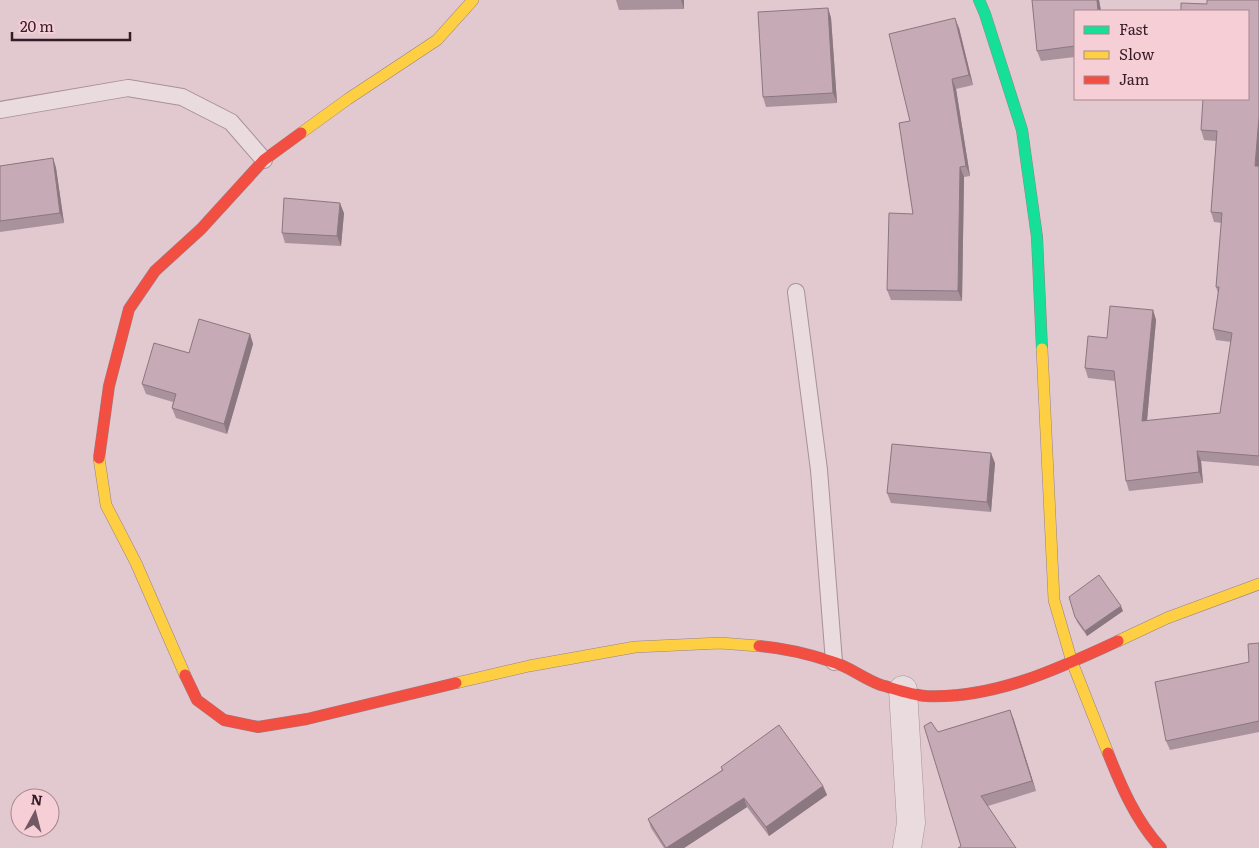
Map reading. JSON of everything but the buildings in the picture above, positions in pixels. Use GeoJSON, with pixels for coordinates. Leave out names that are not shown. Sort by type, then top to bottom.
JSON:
{"type":"FeatureCollection","features":[{"type":"Feature","properties":{"kind":"street"},"geometry":{"type":"LineString","coordinates":[[473,0],[437,40],[348,99],[264,160],[201,229],[155,271],[129,309],[109,386],[99,460],[106,505],[136,563],[182,670],[197,700],[224,720],[258,727],[307,719],[529,666],[635,647],[720,643],[779,648],[834,662],[879,684],[924,696],[968,694],[1023,681],[1072,662],[1167,618],[1259,584]]}},
{"type":"Feature","properties":{"kind":"street"},"geometry":{"type":"LineString","coordinates":[[978,0],[985,14],[1022,130],[1037,237],[1054,600],[1072,662],[1122,788],[1150,836],[1161,848]]}},
{"type":"Feature","properties":{"kind":"street"},"geometry":{"type":"LineString","coordinates":[[902,690],[911,823],[907,848]]}},
{"type":"Feature","properties":{"kind":"lane"},"geometry":{"type":"LineString","coordinates":[[0,110],[128,88],[182,97],[230,122],[264,160]]}},
{"type":"Feature","properties":{"kind":"lane"},"geometry":{"type":"LineString","coordinates":[[796,292],[820,470],[834,662]]}},
{"type":"Feature","properties":{"kind":"traffic: fast"},"geometry":{"type":"LineString","coordinates":[[979,0],[1022,130],[1037,237],[1042,349]]}},
{"type":"Feature","properties":{"kind":"traffic: slow"},"geometry":{"type":"LineString","coordinates":[[301,133],[348,99],[437,40],[473,0]]}},
{"type":"Feature","properties":{"kind":"traffic: slow"},"geometry":{"type":"LineString","coordinates":[[1042,349],[1054,600],[1072,662],[1108,753]]}},
{"type":"Feature","properties":{"kind":"traffic: slow"},"geometry":{"type":"LineString","coordinates":[[99,458],[106,505],[136,563],[185,675]]}},
{"type":"Feature","properties":{"kind":"traffic: slow"},"geometry":{"type":"LineString","coordinates":[[1118,641],[1167,618],[1259,584]]}},
{"type":"Feature","properties":{"kind":"traffic: slow"},"geometry":{"type":"LineString","coordinates":[[456,683],[529,666],[635,647],[720,643],[759,646]]}},
{"type":"Feature","properties":{"kind":"traffic: jam"},"geometry":{"type":"LineString","coordinates":[[99,458],[109,386],[129,309],[155,271],[201,229],[264,160],[301,133]]}},
{"type":"Feature","properties":{"kind":"traffic: jam"},"geometry":{"type":"LineString","coordinates":[[759,646],[787,650],[824,659],[839,664],[881,685],[909,693],[926,696],[951,696],[976,693],[1025,680],[1072,662],[1118,641]]}},
{"type":"Feature","properties":{"kind":"traffic: jam"},"geometry":{"type":"LineString","coordinates":[[185,675],[197,700],[224,720],[258,727],[307,719],[456,683]]}},
{"type":"Feature","properties":{"kind":"traffic: jam"},"geometry":{"type":"LineString","coordinates":[[1108,753],[1137,815],[1161,848]]}}]}
